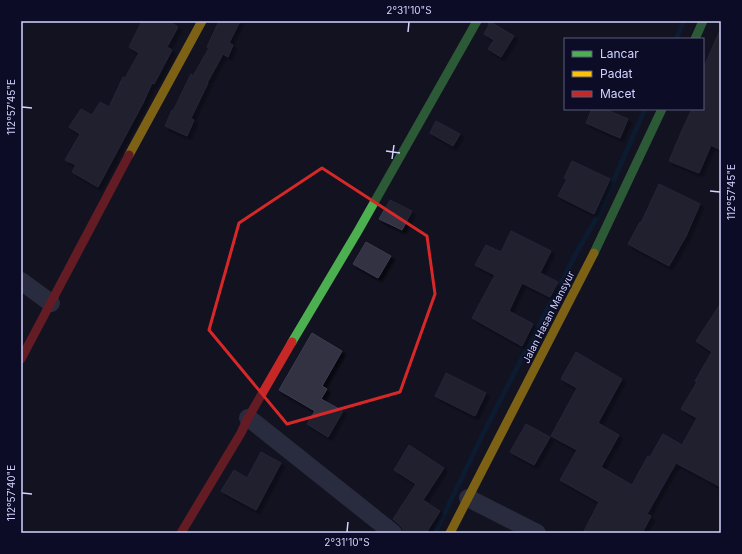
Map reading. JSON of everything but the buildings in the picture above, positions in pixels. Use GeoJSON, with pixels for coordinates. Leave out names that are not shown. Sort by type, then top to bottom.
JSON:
{"type":"FeatureCollection","features":[{"type":"Feature","properties":{"kind":"street"},"geometry":{"type":"LineString","coordinates":[[21,359],[202,21]]}},
{"type":"Feature","properties":{"kind":"street"},"geometry":{"type":"LineString","coordinates":[[181,533],[358,231],[477,21]]}},
{"type":"Feature","properties":{"kind":"street"},"geometry":{"type":"LineString","coordinates":[[695,38],[703,21]]}},
{"type":"Feature","properties":{"kind":"street","name":"Jalan Hasan Mansyur"},"geometry":{"type":"LineString","coordinates":[[450,533],[590,260],[662,110]]}},
{"type":"Feature","properties":{"kind":"street"},"geometry":{"type":"LineString","coordinates":[[21,281],[51,303]]}},
{"type":"Feature","properties":{"kind":"street"},"geometry":{"type":"LineString","coordinates":[[248,418],[394,533]]}},
{"type":"Feature","properties":{"kind":"street"},"geometry":{"type":"LineString","coordinates":[[468,498],[537,533]]}},
{"type":"Feature","properties":{"kind":"highlighted area"},"geometry":{"type":"Polygon","coordinates":[[[322,168],[427,236],[435,294],[400,392],[287,424],[209,330],[239,223],[322,168]]]}},
{"type":"Feature","properties":{"kind":"waterway"},"geometry":{"type":"LineString","coordinates":[[676,38],[684,21]]}},
{"type":"Feature","properties":{"kind":"waterway"},"geometry":{"type":"LineString","coordinates":[[435,533],[486,428],[579,248],[598,216],[645,110]]}},
{"type":"Feature","properties":{"kind":"traffic: fast"},"geometry":{"type":"LineString","coordinates":[[292,342],[358,231],[477,21]]}},
{"type":"Feature","properties":{"kind":"traffic: fast"},"geometry":{"type":"LineString","coordinates":[[695,38],[703,21]]}},
{"type":"Feature","properties":{"kind":"traffic: fast"},"geometry":{"type":"LineString","coordinates":[[594,253],[662,110]]}},
{"type":"Feature","properties":{"kind":"traffic: slow"},"geometry":{"type":"LineString","coordinates":[[129,155],[202,21]]}},
{"type":"Feature","properties":{"kind":"traffic: slow"},"geometry":{"type":"LineString","coordinates":[[450,533],[594,253]]}},
{"type":"Feature","properties":{"kind":"traffic: jam"},"geometry":{"type":"LineString","coordinates":[[21,359],[129,155]]}},
{"type":"Feature","properties":{"kind":"traffic: jam"},"geometry":{"type":"LineString","coordinates":[[181,533],[241,433],[248,418],[292,342]]}}]}
